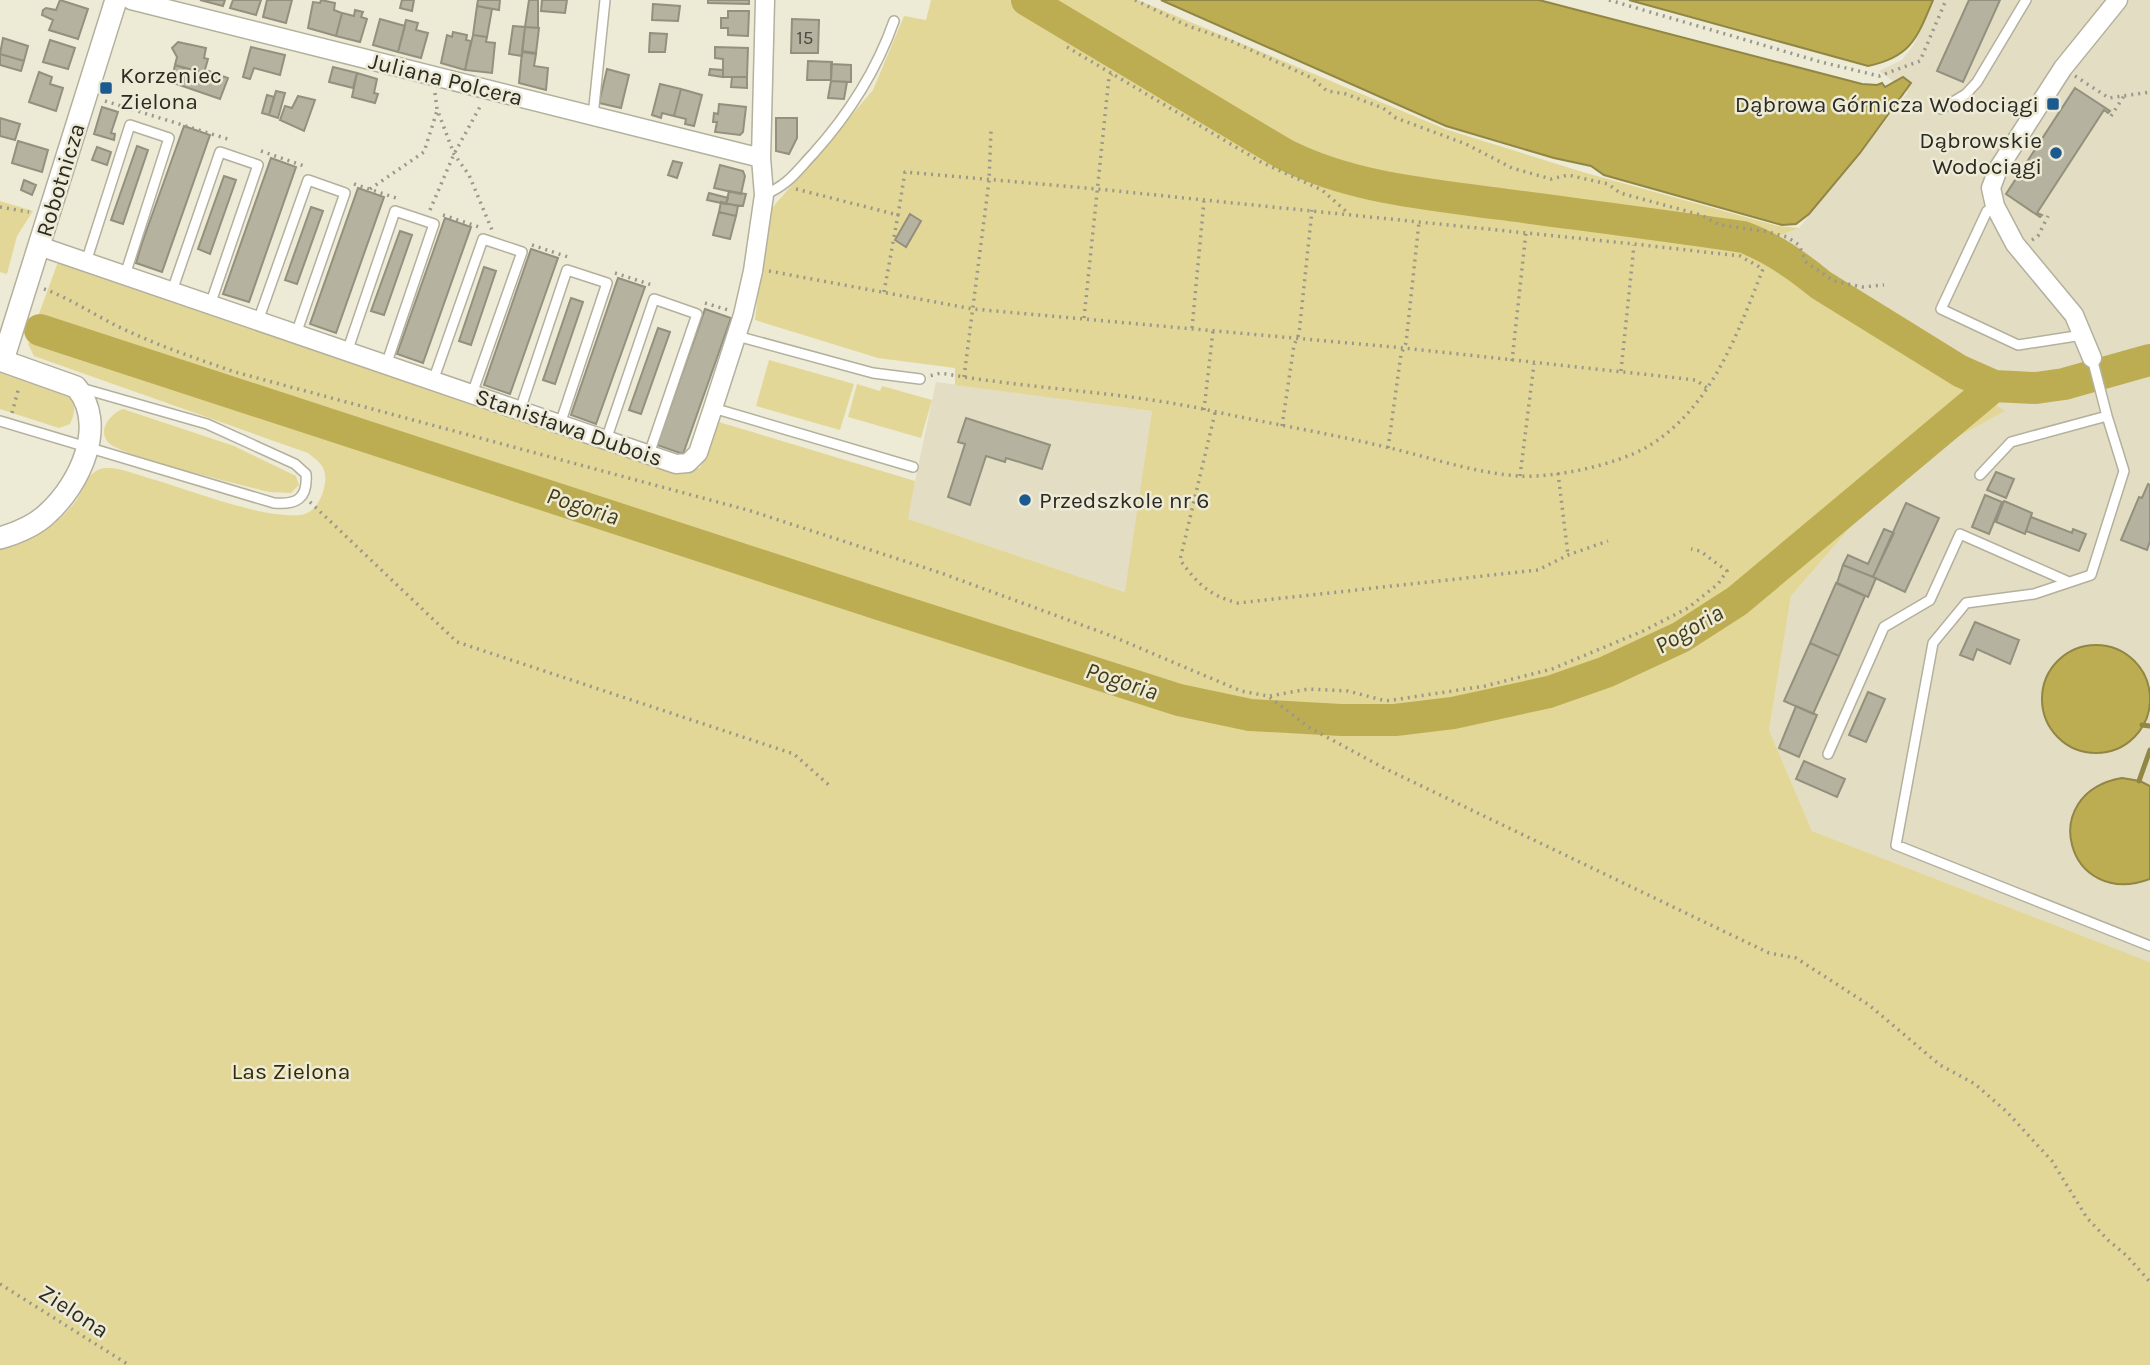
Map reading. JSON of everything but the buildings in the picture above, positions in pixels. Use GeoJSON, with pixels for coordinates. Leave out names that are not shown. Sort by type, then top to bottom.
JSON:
{"type":"FeatureCollection","features":[{"type":"Feature","properties":{"kind":"street","name":"Robotnicza"},"geometry":{"type":"LineString","coordinates":[[76,387],[1,360],[116,0]]}},
{"type":"Feature","properties":{"kind":"street","name":"Juliana Polcera"},"geometry":{"type":"LineString","coordinates":[[131,0],[761,158]]}},
{"type":"Feature","properties":{"kind":"street","name":"Stanisława Dubois"},"geometry":{"type":"LineString","coordinates":[[39,246],[676,464],[688,463],[698,453],[737,336],[753,271],[764,195],[761,158],[765,0]]}},
{"type":"Feature","properties":{"kind":"street"},"geometry":{"type":"LineString","coordinates":[[2092,358],[2074,316],[2019,249],[1995,206],[1991,188],[1997,169],[2063,68],[2118,0]]}},
{"type":"Feature","properties":{"kind":"street"},"geometry":{"type":"LineString","coordinates":[[0,538],[24,529],[47,514],[71,484],[88,449],[91,435],[89,411],[84,396],[76,387]]}},
{"type":"Feature","properties":{"kind":"lane"},"geometry":{"type":"LineString","coordinates":[[593,116],[605,0]]}},
{"type":"Feature","properties":{"kind":"lane"},"geometry":{"type":"LineString","coordinates":[[1941,109],[1966,94],[1977,82],[2026,0]]}},
{"type":"Feature","properties":{"kind":"lane"},"geometry":{"type":"LineString","coordinates":[[764,195],[783,186],[838,126],[864,89],[885,48],[894,22]]}},
{"type":"Feature","properties":{"kind":"lane"},"geometry":{"type":"LineString","coordinates":[[86,262],[130,125],[169,138],[125,275]]}},
{"type":"Feature","properties":{"kind":"lane"},"geometry":{"type":"LineString","coordinates":[[172,291],[220,152],[258,165],[210,305]]}},
{"type":"Feature","properties":{"kind":"lane"},"geometry":{"type":"LineString","coordinates":[[258,321],[308,180],[345,193],[296,334]]}},
{"type":"Feature","properties":{"kind":"lane"},"geometry":{"type":"LineString","coordinates":[[1995,206],[1987,211],[1941,309],[2018,345],[2076,336],[2083,332]]}},
{"type":"Feature","properties":{"kind":"lane"},"geometry":{"type":"LineString","coordinates":[[346,352],[395,211],[434,225],[386,365]]}},
{"type":"Feature","properties":{"kind":"lane"},"geometry":{"type":"LineString","coordinates":[[433,381],[483,239],[522,252],[472,394]]}},
{"type":"Feature","properties":{"kind":"lane"},"geometry":{"type":"LineString","coordinates":[[520,410],[567,270],[607,283],[560,424]]}},
{"type":"Feature","properties":{"kind":"lane"},"geometry":{"type":"LineString","coordinates":[[606,440],[654,299],[697,314],[649,454]]}},
{"type":"Feature","properties":{"kind":"lane"},"geometry":{"type":"LineString","coordinates":[[737,336],[873,373],[919,379]]}},
{"type":"Feature","properties":{"kind":"lane"},"geometry":{"type":"LineString","coordinates":[[2092,358],[2124,471],[2091,575],[2034,594],[1966,603],[1933,643],[1896,845],[2150,946]]}},
{"type":"Feature","properties":{"kind":"lane"},"geometry":{"type":"LineString","coordinates":[[4,422],[274,503],[286,505],[297,502],[303,494],[307,483],[306,474],[295,464],[207,424],[76,387]]}},
{"type":"Feature","properties":{"kind":"lane"},"geometry":{"type":"LineString","coordinates":[[713,408],[914,467]]}},
{"type":"Feature","properties":{"kind":"lane"},"geometry":{"type":"LineString","coordinates":[[1980,475],[2011,442],[2107,416]]}},
{"type":"Feature","properties":{"kind":"lane"},"geometry":{"type":"LineString","coordinates":[[1828,754],[1884,627],[1930,600],[1960,534],[2069,582]]}},
{"type":"Feature","properties":{"kind":"path"},"geometry":{"type":"LineString","coordinates":[[1135,0],[1188,26],[1229,40],[1312,78],[1327,91],[1346,94],[1383,108],[1396,118],[1466,144],[1512,168],[1550,179],[1568,175],[1608,184],[1620,193],[1701,215],[1720,225],[1787,237],[1799,245],[1806,262],[1834,281],[1862,287],[1884,285]]}},
{"type":"Feature","properties":{"kind":"path"},"geometry":{"type":"LineString","coordinates":[[1609,0],[1821,62],[1879,76],[1920,61],[1947,0]]}},
{"type":"Feature","properties":{"kind":"path"},"geometry":{"type":"LineString","coordinates":[[1067,47],[1261,162],[1322,190],[1349,215]]}},
{"type":"Feature","properties":{"kind":"path"},"geometry":{"type":"LineString","coordinates":[[2063,68],[2109,98],[2150,92]]}},
{"type":"Feature","properties":{"kind":"path"},"geometry":{"type":"LineString","coordinates":[[1084,318],[1109,77],[1112,73]]}},
{"type":"Feature","properties":{"kind":"path"},"geometry":{"type":"LineString","coordinates":[[432,76],[437,110],[453,154],[469,174],[493,232]]}},
{"type":"Feature","properties":{"kind":"path"},"geometry":{"type":"LineString","coordinates":[[430,210],[453,154],[490,90]]}},
{"type":"Feature","properties":{"kind":"path"},"geometry":{"type":"LineString","coordinates":[[2110,116],[2124,96]]}},
{"type":"Feature","properties":{"kind":"path"},"geometry":{"type":"LineString","coordinates":[[370,189],[424,152],[437,110]]}},
{"type":"Feature","properties":{"kind":"path"},"geometry":{"type":"LineString","coordinates":[[964,377],[989,181],[991,131]]}},
{"type":"Feature","properties":{"kind":"path"},"geometry":{"type":"LineString","coordinates":[[884,292],[905,172],[1312,210],[1634,244],[1740,256],[1763,269],[1737,335],[1708,388],[1675,426],[1645,447],[1611,461],[1558,474],[1520,476],[1481,471],[1388,447],[1161,401],[941,373],[919,379]]}},
{"type":"Feature","properties":{"kind":"path"},"geometry":{"type":"LineString","coordinates":[[783,186],[898,215]]}},
{"type":"Feature","properties":{"kind":"path"},"geometry":{"type":"LineString","coordinates":[[1192,328],[1204,200]]}},
{"type":"Feature","properties":{"kind":"path"},"geometry":{"type":"LineString","coordinates":[[0,206],[48,216]]}},
{"type":"Feature","properties":{"kind":"path"},"geometry":{"type":"LineString","coordinates":[[1282,426],[1299,334],[1312,210]]}},
{"type":"Feature","properties":{"kind":"path"},"geometry":{"type":"LineString","coordinates":[[2019,249],[2038,236],[2048,216]]}},
{"type":"Feature","properties":{"kind":"path"},"geometry":{"type":"LineString","coordinates":[[1388,447],[1404,348],[1419,222]]}},
{"type":"Feature","properties":{"kind":"path"},"geometry":{"type":"LineString","coordinates":[[1512,361],[1526,232]]}},
{"type":"Feature","properties":{"kind":"path"},"geometry":{"type":"LineString","coordinates":[[1621,372],[1634,244]]}},
{"type":"Feature","properties":{"kind":"path"},"geometry":{"type":"LineString","coordinates":[[753,271],[770,271],[973,309],[1404,348],[1696,380],[1708,388]]}},
{"type":"Feature","properties":{"kind":"path"},"geometry":{"type":"LineString","coordinates":[[27,283],[57,293],[160,347],[235,372],[751,511],[941,573],[1109,635],[1241,691],[1268,696],[1310,728],[1384,768],[1769,953],[1796,958],[1869,1005],[1940,1065],[1975,1084],[2007,1112],[2052,1161],[2087,1218],[2150,1282]]}},
{"type":"Feature","properties":{"kind":"path"},"geometry":{"type":"LineString","coordinates":[[1205,410],[1213,331]]}},
{"type":"Feature","properties":{"kind":"path"},"geometry":{"type":"LineString","coordinates":[[1520,476],[1534,364]]}},
{"type":"Feature","properties":{"kind":"path"},"geometry":{"type":"LineString","coordinates":[[4,422],[24,368]]}},
{"type":"Feature","properties":{"kind":"path"},"geometry":{"type":"LineString","coordinates":[[1215,412],[1180,560],[1198,585],[1221,599],[1238,603],[1538,570],[1608,541]]}},
{"type":"Feature","properties":{"kind":"path"},"geometry":{"type":"LineString","coordinates":[[1558,474],[1569,555]]}},
{"type":"Feature","properties":{"kind":"path"},"geometry":{"type":"LineString","coordinates":[[303,494],[457,642],[794,754],[831,786]]}},
{"type":"Feature","properties":{"kind":"path"},"geometry":{"type":"LineString","coordinates":[[1268,696],[1308,689],[1348,691],[1386,701],[1485,686],[1552,669],[1643,631],[1688,608],[1718,584],[1727,571],[1700,551],[1691,549]]}},
{"type":"Feature","properties":{"kind":"path","name":"Zielona"},"geometry":{"type":"LineString","coordinates":[[0,1284],[129,1365]]}},
{"type":"Feature","properties":{"kind":"shaded area"},"geometry":{"type":"Polygon","coordinates":[[[1161,0],[1539,0],[1862,84],[1882,83],[1885,87],[1903,77],[1911,83],[1860,153],[1809,214],[1796,224],[1782,225],[1604,175],[1591,166],[1554,158],[1446,126],[1161,0]]]}},
{"type":"Feature","properties":{"kind":"shaded area"},"geometry":{"type":"Polygon","coordinates":[[[1629,0],[1933,0],[1911,44],[1894,57],[1868,66],[1629,0]]]}},
{"type":"Feature","properties":{"kind":"shaded area"},"geometry":{"type":"Polygon","coordinates":[[[1934,0],[2150,0],[2150,962],[1812,831],[1769,730],[1791,596],[1867,508],[1928,453],[2004,411],[1746,249],[1799,228],[1908,92],[1879,71],[1902,60],[1913,46],[1934,0]]]}},
{"type":"Feature","properties":{"kind":"shaded area","name":"Przedszkole nr 6"},"geometry":{"type":"Polygon","coordinates":[[[936,382],[1152,411],[1126,592],[907,519],[936,382]]]}},
{"type":"Feature","properties":{"kind":"shaded area"},"geometry":{"type":"Polygon","coordinates":[[[2096,645],[2117,649],[2134,661],[2146,678],[2150,699],[2146,720],[2134,737],[2117,749],[2096,753],[2075,749],[2058,737],[2046,720],[2042,699],[2046,678],[2058,661],[2075,649],[2096,645]]]}},
{"type":"Feature","properties":{"kind":"shaded area"},"geometry":{"type":"Polygon","coordinates":[[[2122,778],[2150,786],[2150,879],[2121,884],[2098,878],[2082,865],[2072,846],[2071,825],[2078,804],[2095,788],[2122,778]]]}},
{"type":"Feature","properties":{"kind":"green space","name":"Las Zielona"},"geometry":{"type":"Polygon","coordinates":[[[931,0],[1014,0],[1313,176],[1338,181],[1357,189],[1757,244],[1747,249],[1845,305],[2005,411],[1928,453],[1867,508],[1791,596],[1769,730],[1812,831],[2150,962],[2150,1365],[0,1365],[0,549],[21,543],[51,526],[75,502],[90,476],[105,468],[129,472],[247,508],[285,515],[301,515],[311,511],[323,493],[325,483],[322,466],[308,453],[34,356],[28,344],[32,338],[44,339],[166,377],[666,542],[1142,705],[1290,733],[1318,728],[1273,707],[1156,682],[36,322],[58,262],[677,473],[700,468],[719,422],[915,481],[908,519],[1125,592],[1152,411],[955,385],[955,368],[878,358],[755,320],[767,214],[873,90],[904,16],[926,20],[931,0]]]}},
{"type":"Feature","properties":{"kind":"green space"},"geometry":{"type":"Polygon","coordinates":[[[1039,0],[1138,0],[1445,129],[1586,173],[1778,226],[1799,228],[1776,237],[1305,160],[1039,0]]]}},
{"type":"Feature","properties":{"kind":"green space"},"geometry":{"type":"Polygon","coordinates":[[[0,201],[33,211],[17,236],[7,274],[0,272],[0,201]]]}},
{"type":"Feature","properties":{"kind":"green space"},"geometry":{"type":"Polygon","coordinates":[[[769,360],[854,384],[840,430],[756,406],[769,360]]]}},
{"type":"Feature","properties":{"kind":"green space"},"geometry":{"type":"Polygon","coordinates":[[[0,371],[69,392],[74,408],[70,424],[59,428],[0,409],[0,371]]]}},
{"type":"Feature","properties":{"kind":"green space"},"geometry":{"type":"Polygon","coordinates":[[[857,384],[880,391],[882,386],[932,400],[921,438],[848,417],[857,384]]]}},
{"type":"Feature","properties":{"kind":"green space"},"geometry":{"type":"Polygon","coordinates":[[[123,409],[234,446],[296,476],[299,485],[291,493],[269,492],[159,463],[119,449],[109,443],[104,433],[110,418],[123,409]]]}},
{"type":"Feature","properties":{"kind":"waterway"},"geometry":{"type":"LineString","coordinates":[[1027,0],[1284,154],[1310,166],[1363,182],[1417,193],[1743,237],[1784,258],[1821,285],[1960,371],[1994,386]]}},
{"type":"Feature","properties":{"kind":"waterway","name":"Pogoria"},"geometry":{"type":"LineString","coordinates":[[40,330],[1179,700],[1250,715],[1341,720],[1395,720],[1453,713],[1549,692],[1606,672],[1681,637],[1737,601],[1994,386],[2036,388],[2064,384],[2150,360]]}},
{"type":"Feature","properties":{"kind":"waterway"},"geometry":{"type":"LineString","coordinates":[[2142,725],[2150,726]]}},
{"type":"Feature","properties":{"kind":"waterway"},"geometry":{"type":"LineString","coordinates":[[2139,781],[2150,750]]}},
{"type":"Feature","properties":{"kind":"place","name":"Korzeniec Zielona"},"geometry":{"type":"Point","coordinates":[106,88]}},
{"type":"Feature","properties":{"kind":"place","name":"Dąbrowa Górnicza Wodociągi"},"geometry":{"type":"Point","coordinates":[2053,104]}},
{"type":"Feature","properties":{"kind":"place","name":"Dąbrowskie Wodociągi"},"geometry":{"type":"Point","coordinates":[2056,153]}},
{"type":"Feature","properties":{"kind":"place","name":"Przedszkole nr 6"},"geometry":{"type":"Point","coordinates":[1025,500]}}]}
